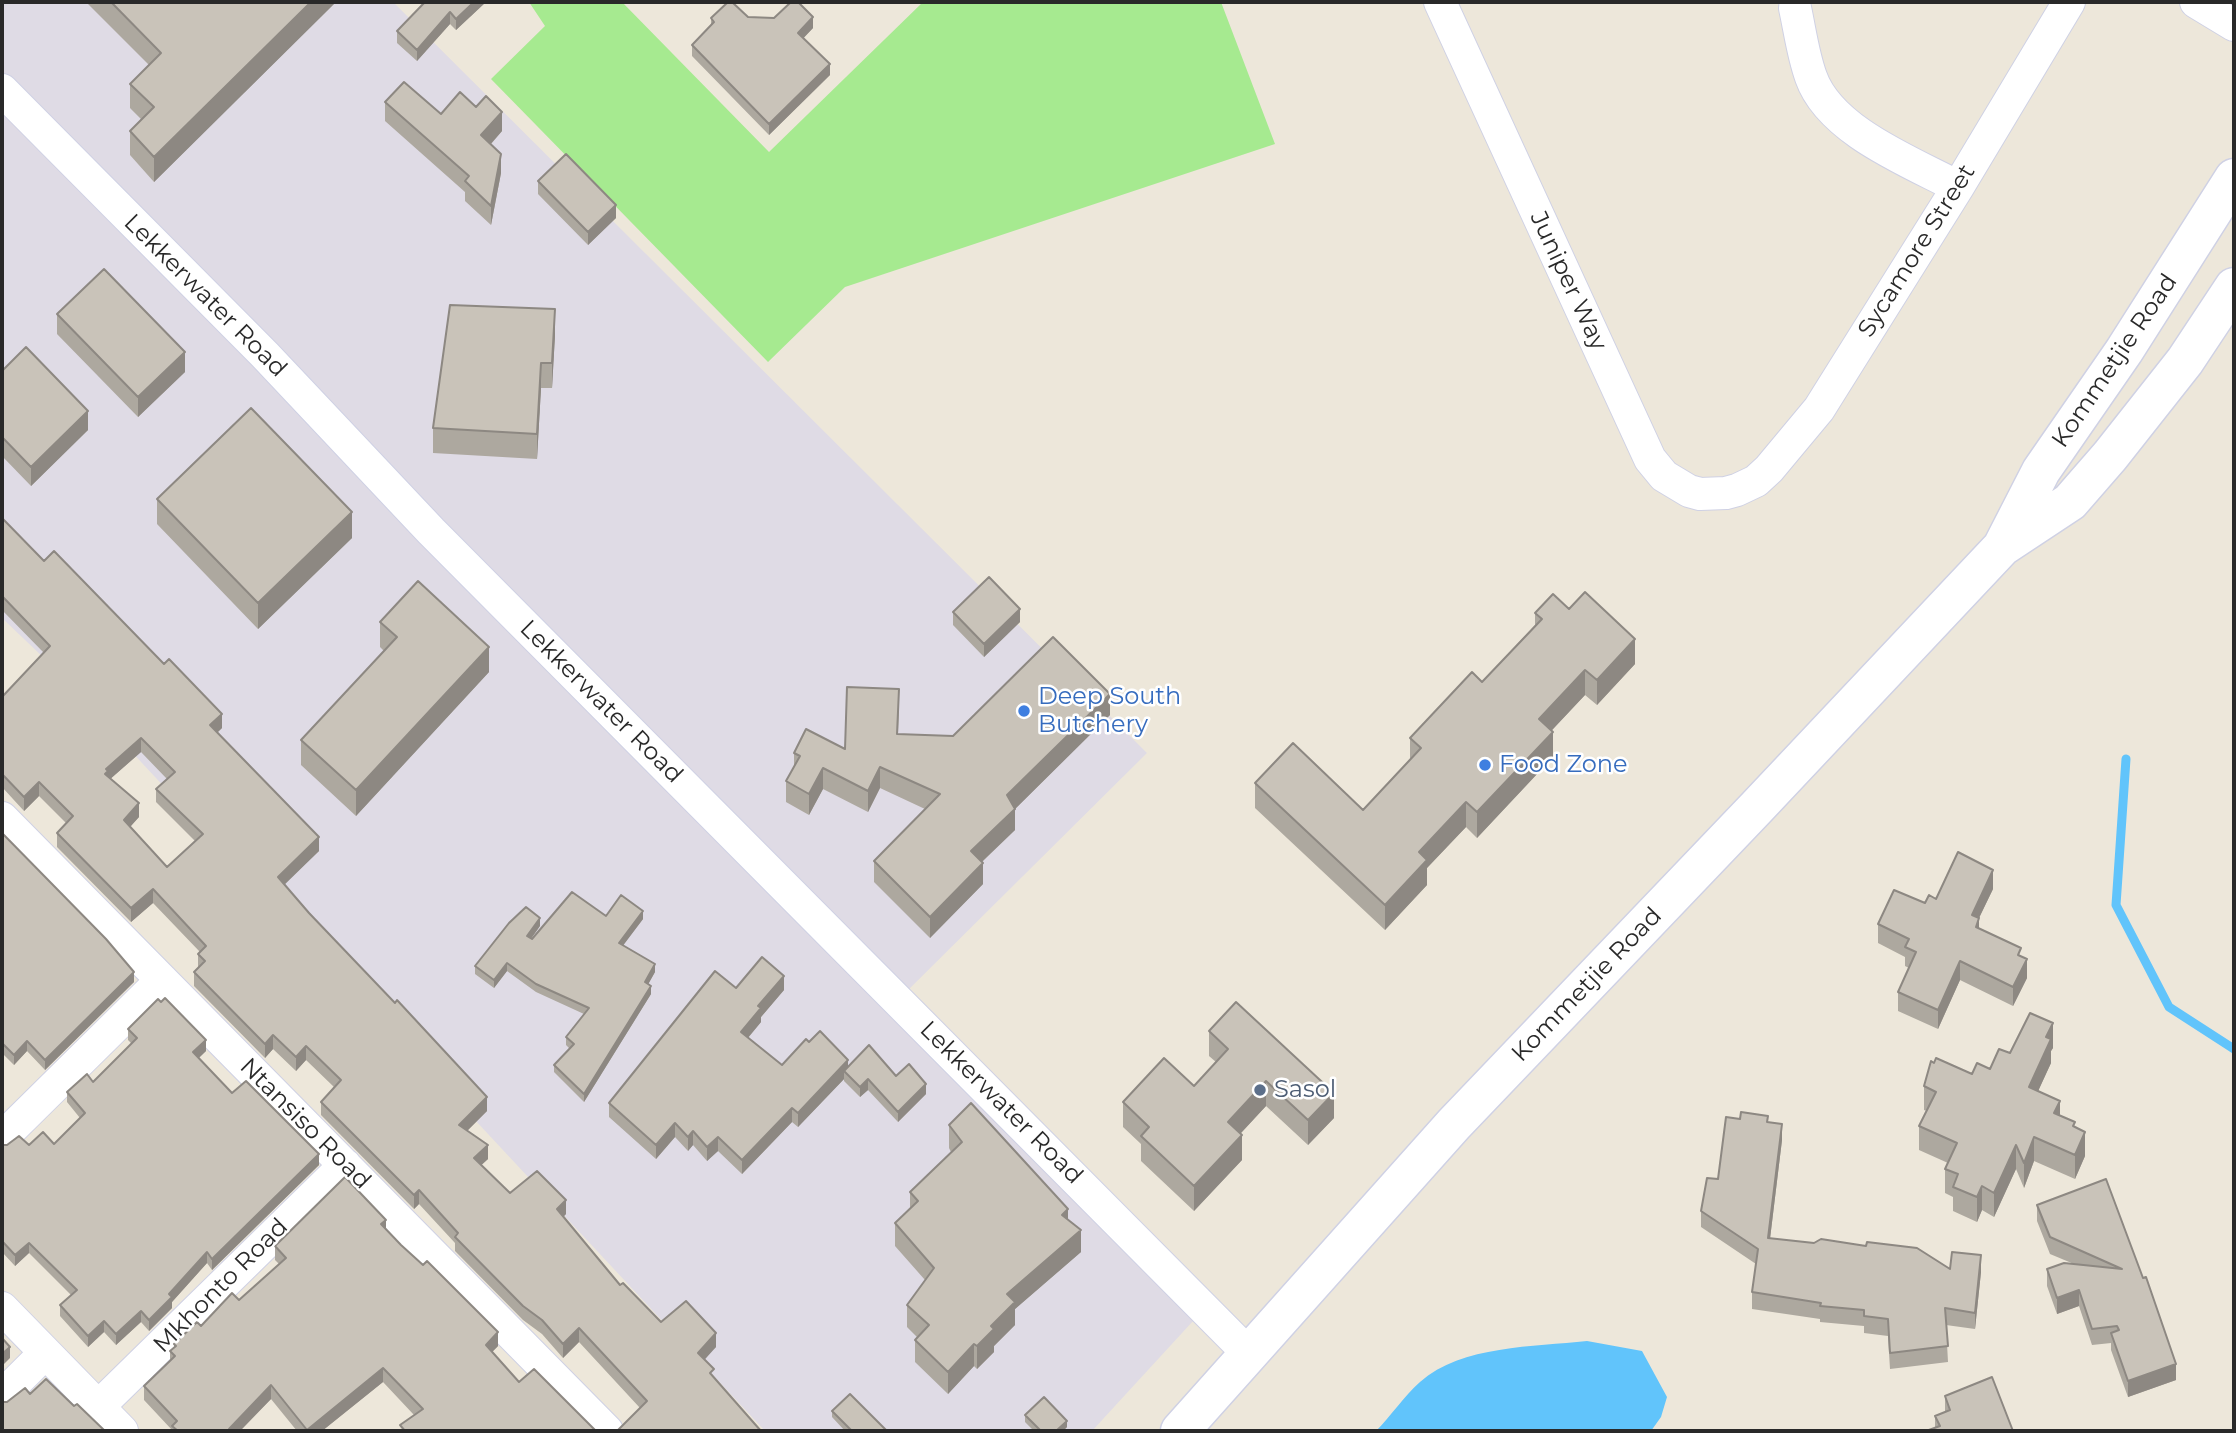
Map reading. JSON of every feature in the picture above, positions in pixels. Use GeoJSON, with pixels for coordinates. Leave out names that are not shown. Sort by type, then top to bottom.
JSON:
{"type":"FeatureCollection","features":[{"type":"Feature","properties":{"kind":"main road","name":"Kommetjie Road"},"geometry":{"type":"LineString","coordinates":[[2002,547],[2042,471],[2124,351],[2234,178]]}},
{"type":"Feature","properties":{"kind":"main road","name":"Kommetjie Road"},"geometry":{"type":"LineString","coordinates":[[1180,1431],[1454,1124],[2002,547],[2070,502],[2185,361],[2234,287]]}},
{"type":"Feature","properties":{"kind":"street","name":"Juniper Way"},"geometry":{"type":"LineString","coordinates":[[1440,2],[1650,459],[1664,476],[1689,491],[1700,494],[1726,493],[1747,486]]}},
{"type":"Feature","properties":{"kind":"street","name":"Sycamore Street"},"geometry":{"type":"LineString","coordinates":[[1747,486],[1769,469],[1819,409],[1958,187],[2069,2]]}},
{"type":"Feature","properties":{"kind":"street"},"geometry":{"type":"LineString","coordinates":[[2196,2],[2234,25]]}},
{"type":"Feature","properties":{"kind":"street"},"geometry":{"type":"LineString","coordinates":[[1796,8],[1811,77],[1826,104],[1846,123],[1882,146],[1958,187]]}},
{"type":"Feature","properties":{"kind":"street","name":"Lekkerwater Road"},"geometry":{"type":"LineString","coordinates":[[2,90],[265,355],[431,531],[1249,1354]]}},
{"type":"Feature","properties":{"kind":"street","name":"Ntansiso Road"},"geometry":{"type":"LineString","coordinates":[[2,818],[607,1431]]}},
{"type":"Feature","properties":{"kind":"street"},"geometry":{"type":"LineString","coordinates":[[2,1138],[162,980]]}},
{"type":"Feature","properties":{"kind":"street","name":"Mkhonto Road"},"geometry":{"type":"LineString","coordinates":[[98,1407],[345,1165]]}},
{"type":"Feature","properties":{"kind":"street"},"geometry":{"type":"LineString","coordinates":[[2,1308],[122,1431]]}},
{"type":"Feature","properties":{"kind":"street"},"geometry":{"type":"LineString","coordinates":[[2,1396],[45,1353]]}},
{"type":"Feature","properties":{"kind":"shaded area"},"geometry":{"type":"Polygon","coordinates":[[[2,2],[393,2],[1147,753],[898,1000],[1205,1308],[1092,1431],[765,1431],[45,659],[2,618],[2,2]]]}},
{"type":"Feature","properties":{"kind":"green space"},"geometry":{"type":"Polygon","coordinates":[[[529,2],[622,2],[769,152],[923,2],[1221,2],[1275,144],[845,287],[768,362],[491,79],[545,26],[529,2]]]}},
{"type":"Feature","properties":{"kind":"water"},"geometry":{"type":"Polygon","coordinates":[[[1587,1341],[1642,1351],[1667,1397],[1661,1417],[1651,1431],[1376,1431],[1420,1382],[1456,1361],[1499,1350],[1587,1341]]]}},
{"type":"Feature","properties":{"kind":"building"},"geometry":{"type":"Polygon","coordinates":[[[111,2],[311,2],[154,157],[130,131],[154,107],[130,84],[161,53],[111,2]]]}},
{"type":"Feature","properties":{"kind":"building"},"geometry":{"type":"Polygon","coordinates":[[[425,2],[474,2],[456,19],[450,12],[417,50],[397,31],[425,2]]]}},
{"type":"Feature","properties":{"kind":"building"},"geometry":{"type":"Polygon","coordinates":[[[728,2],[732,2],[748,17],[774,18],[791,2],[798,2],[813,17],[798,33],[830,64],[769,124],[692,45],[714,22],[711,18],[728,2]]]}},
{"type":"Feature","properties":{"kind":"building"},"geometry":{"type":"Polygon","coordinates":[[[404,82],[441,114],[460,92],[476,107],[486,96],[502,112],[481,135],[501,154],[491,206],[465,181],[469,176],[385,102],[404,82]]]}},
{"type":"Feature","properties":{"kind":"building"},"geometry":{"type":"Polygon","coordinates":[[[566,154],[616,205],[588,232],[538,181],[566,154]]]}},
{"type":"Feature","properties":{"kind":"building"},"geometry":{"type":"Polygon","coordinates":[[[104,269],[185,352],[138,397],[57,314],[104,269]]]}},
{"type":"Feature","properties":{"kind":"building"},"geometry":{"type":"Polygon","coordinates":[[[450,305],[555,309],[552,363],[541,363],[537,434],[433,428],[450,305]]]}},
{"type":"Feature","properties":{"kind":"building"},"geometry":{"type":"Polygon","coordinates":[[[26,347],[88,411],[31,467],[2,437],[2,371],[26,347]]]}},
{"type":"Feature","properties":{"kind":"building"},"geometry":{"type":"Polygon","coordinates":[[[251,408],[352,512],[258,603],[157,499],[251,408]]]}},
{"type":"Feature","properties":{"kind":"building"},"geometry":{"type":"Polygon","coordinates":[[[2,518],[44,561],[54,551],[164,664],[169,659],[222,714],[210,725],[319,837],[278,877],[309,913],[395,1003],[397,1000],[487,1097],[459,1125],[488,1145],[474,1158],[510,1193],[537,1171],[566,1200],[557,1209],[620,1285],[623,1283],[661,1322],[686,1301],[716,1333],[698,1353],[714,1369],[710,1373],[761,1431],[617,1431],[647,1401],[579,1328],[563,1344],[542,1320],[523,1306],[455,1237],[458,1233],[419,1190],[414,1195],[321,1102],[341,1080],[306,1046],[296,1057],[273,1035],[265,1044],[194,972],[205,961],[198,954],[206,946],[153,889],[131,908],[57,833],[73,816],[39,782],[24,797],[2,774],[2,697],[50,646],[2,596],[2,518]],[[141,738],[106,769],[108,771],[105,774],[139,803],[124,820],[167,867],[203,834],[156,789],[175,772],[141,738]]]}},
{"type":"Feature","properties":{"kind":"building"},"geometry":{"type":"Polygon","coordinates":[[[989,577],[1020,609],[984,644],[953,612],[989,577]]]}},
{"type":"Feature","properties":{"kind":"building"},"geometry":{"type":"Polygon","coordinates":[[[418,581],[489,647],[356,790],[301,740],[397,637],[380,622],[418,581]]]}},
{"type":"Feature","properties":{"kind":"building"},"geometry":{"type":"Polygon","coordinates":[[[1585,592],[1635,639],[1597,680],[1585,670],[1539,719],[1553,732],[1477,812],[1466,802],[1419,852],[1427,860],[1385,905],[1255,783],[1293,743],[1363,810],[1421,748],[1410,738],[1472,672],[1482,682],[1542,619],[1535,613],[1553,594],[1569,609],[1585,592]]]}},
{"type":"Feature","properties":{"kind":"building"},"geometry":{"type":"Polygon","coordinates":[[[1053,637],[1110,694],[1007,795],[1015,809],[971,851],[983,863],[930,917],[874,861],[940,794],[880,767],[868,791],[823,768],[809,794],[786,781],[800,756],[794,753],[806,729],[845,749],[847,687],[899,689],[897,734],[953,736],[1053,637]]]}},
{"type":"Feature","properties":{"kind":"building"},"geometry":{"type":"Polygon","coordinates":[[[2,833],[106,939],[134,972],[45,1060],[27,1041],[14,1055],[2,1043],[2,833]]]}},
{"type":"Feature","properties":{"kind":"building"},"geometry":{"type":"Polygon","coordinates":[[[1958,852],[1993,870],[1972,915],[1979,918],[1976,927],[2021,948],[2018,955],[2027,959],[2013,987],[1960,961],[1938,1010],[1898,992],[1916,952],[1905,947],[1909,939],[1878,924],[1894,890],[1925,903],[1929,895],[1936,899],[1958,852]]]}},
{"type":"Feature","properties":{"kind":"building"},"geometry":{"type":"Polygon","coordinates":[[[572,892],[606,916],[621,895],[643,911],[619,943],[655,964],[645,982],[651,986],[584,1094],[554,1065],[574,1044],[566,1037],[589,1008],[536,984],[507,963],[494,980],[475,966],[509,923],[526,907],[540,918],[527,936],[532,939],[572,892]]]}},
{"type":"Feature","properties":{"kind":"building"},"geometry":{"type":"Polygon","coordinates":[[[762,957],[784,976],[758,1006],[761,1008],[741,1032],[782,1065],[806,1039],[809,1042],[820,1031],[848,1060],[798,1113],[792,1108],[742,1160],[718,1137],[707,1147],[693,1131],[688,1137],[675,1123],[656,1145],[609,1103],[715,971],[736,988],[762,957]]]}},
{"type":"Feature","properties":{"kind":"building"},"geometry":{"type":"Polygon","coordinates":[[[165,998],[206,1040],[193,1052],[232,1093],[246,1081],[319,1154],[212,1259],[207,1252],[169,1294],[172,1297],[149,1320],[141,1311],[116,1334],[104,1321],[88,1336],[60,1305],[77,1290],[29,1243],[15,1255],[2,1241],[2,1145],[7,1145],[19,1136],[29,1145],[43,1132],[54,1144],[85,1113],[67,1092],[87,1074],[93,1082],[137,1038],[128,1029],[158,999],[161,1002],[165,998]]]}},
{"type":"Feature","properties":{"kind":"building"},"geometry":{"type":"Polygon","coordinates":[[[1236,1002],[1334,1093],[1308,1120],[1266,1081],[1228,1122],[1242,1135],[1194,1186],[1141,1136],[1149,1127],[1123,1102],[1164,1058],[1194,1086],[1228,1049],[1209,1031],[1236,1002]]]}},
{"type":"Feature","properties":{"kind":"building"},"geometry":{"type":"Polygon","coordinates":[[[2030,1013],[2053,1023],[2046,1037],[2051,1039],[2029,1087],[2060,1101],[2054,1113],[2075,1122],[2073,1126],[2085,1132],[2075,1155],[2034,1137],[2024,1163],[2016,1145],[1994,1193],[1982,1186],[1977,1197],[1953,1187],[1958,1174],[1945,1169],[1957,1143],[1919,1126],[1936,1092],[1924,1086],[1931,1061],[1934,1063],[1936,1058],[1972,1074],[1977,1063],[1990,1069],[1999,1049],[2010,1053],[2030,1013]]]}},
{"type":"Feature","properties":{"kind":"building"},"geometry":{"type":"Polygon","coordinates":[[[869,1045],[896,1076],[909,1064],[926,1084],[898,1112],[868,1079],[860,1087],[844,1071],[869,1045]]]}},
{"type":"Feature","properties":{"kind":"building"},"geometry":{"type":"Polygon","coordinates":[[[971,1103],[1068,1209],[1062,1215],[1081,1230],[1007,1294],[1015,1302],[991,1326],[994,1329],[977,1346],[974,1344],[948,1372],[915,1340],[929,1325],[907,1305],[934,1268],[895,1223],[918,1201],[910,1192],[962,1142],[949,1125],[971,1103]]]}},
{"type":"Feature","properties":{"kind":"building"},"geometry":{"type":"Polygon","coordinates":[[[1741,1112],[1768,1116],[1767,1122],[1782,1124],[1768,1238],[1814,1243],[1821,1239],[1866,1246],[1867,1242],[1917,1248],[1950,1269],[1952,1252],[1981,1255],[1975,1313],[1945,1308],[1948,1346],[1890,1353],[1888,1319],[1864,1316],[1864,1310],[1820,1306],[1821,1303],[1752,1292],[1758,1249],[1701,1211],[1707,1178],[1718,1179],[1726,1117],[1740,1119],[1741,1112]]]}},
{"type":"Feature","properties":{"kind":"building"},"geometry":{"type":"Polygon","coordinates":[[[345,1177],[386,1220],[381,1224],[401,1245],[423,1265],[427,1261],[498,1332],[486,1345],[519,1382],[534,1369],[596,1431],[405,1431],[400,1425],[423,1409],[383,1368],[307,1430],[271,1385],[229,1429],[231,1431],[178,1431],[172,1426],[177,1421],[144,1386],[175,1356],[170,1351],[176,1346],[174,1344],[197,1322],[201,1326],[232,1293],[239,1300],[286,1258],[275,1246],[345,1177]]]}},
{"type":"Feature","properties":{"kind":"building"},"geometry":{"type":"Polygon","coordinates":[[[2106,1179],[2143,1278],[2146,1277],[2176,1364],[2128,1381],[2111,1333],[2119,1330],[2117,1326],[2092,1329],[2079,1290],[2057,1298],[2047,1269],[2064,1263],[2122,1269],[2050,1237],[2037,1205],[2106,1179]]]}},
{"type":"Feature","properties":{"kind":"building"},"geometry":{"type":"Polygon","coordinates":[[[2,1338],[10,1347],[2,1354],[2,1338]]]}},
{"type":"Feature","properties":{"kind":"building"},"geometry":{"type":"Polygon","coordinates":[[[1992,1377],[2013,1431],[1926,1431],[1940,1426],[1935,1416],[1950,1410],[1945,1396],[1992,1377]]]}},
{"type":"Feature","properties":{"kind":"building"},"geometry":{"type":"Polygon","coordinates":[[[46,1379],[105,1431],[2,1431],[2,1402],[7,1402],[25,1388],[30,1394],[46,1379]]]}},
{"type":"Feature","properties":{"kind":"building"},"geometry":{"type":"Polygon","coordinates":[[[850,1394],[887,1431],[852,1431],[832,1411],[850,1394]]]}},
{"type":"Feature","properties":{"kind":"building"},"geometry":{"type":"Polygon","coordinates":[[[1044,1397],[1067,1421],[1056,1431],[1041,1431],[1025,1415],[1044,1397]]]}},
{"type":"Feature","properties":{"kind":"waterway"},"geometry":{"type":"LineString","coordinates":[[2126,759],[2116,905],[2169,1007],[2234,1049]]}},
{"type":"Feature","properties":{"kind":"place","name":"Deep South Butchery"},"geometry":{"type":"Point","coordinates":[1024,711]}},
{"type":"Feature","properties":{"kind":"place","name":"Food Zone"},"geometry":{"type":"Point","coordinates":[1485,765]}},
{"type":"Feature","properties":{"kind":"place","name":"Sasol"},"geometry":{"type":"Point","coordinates":[1260,1090]}}]}
